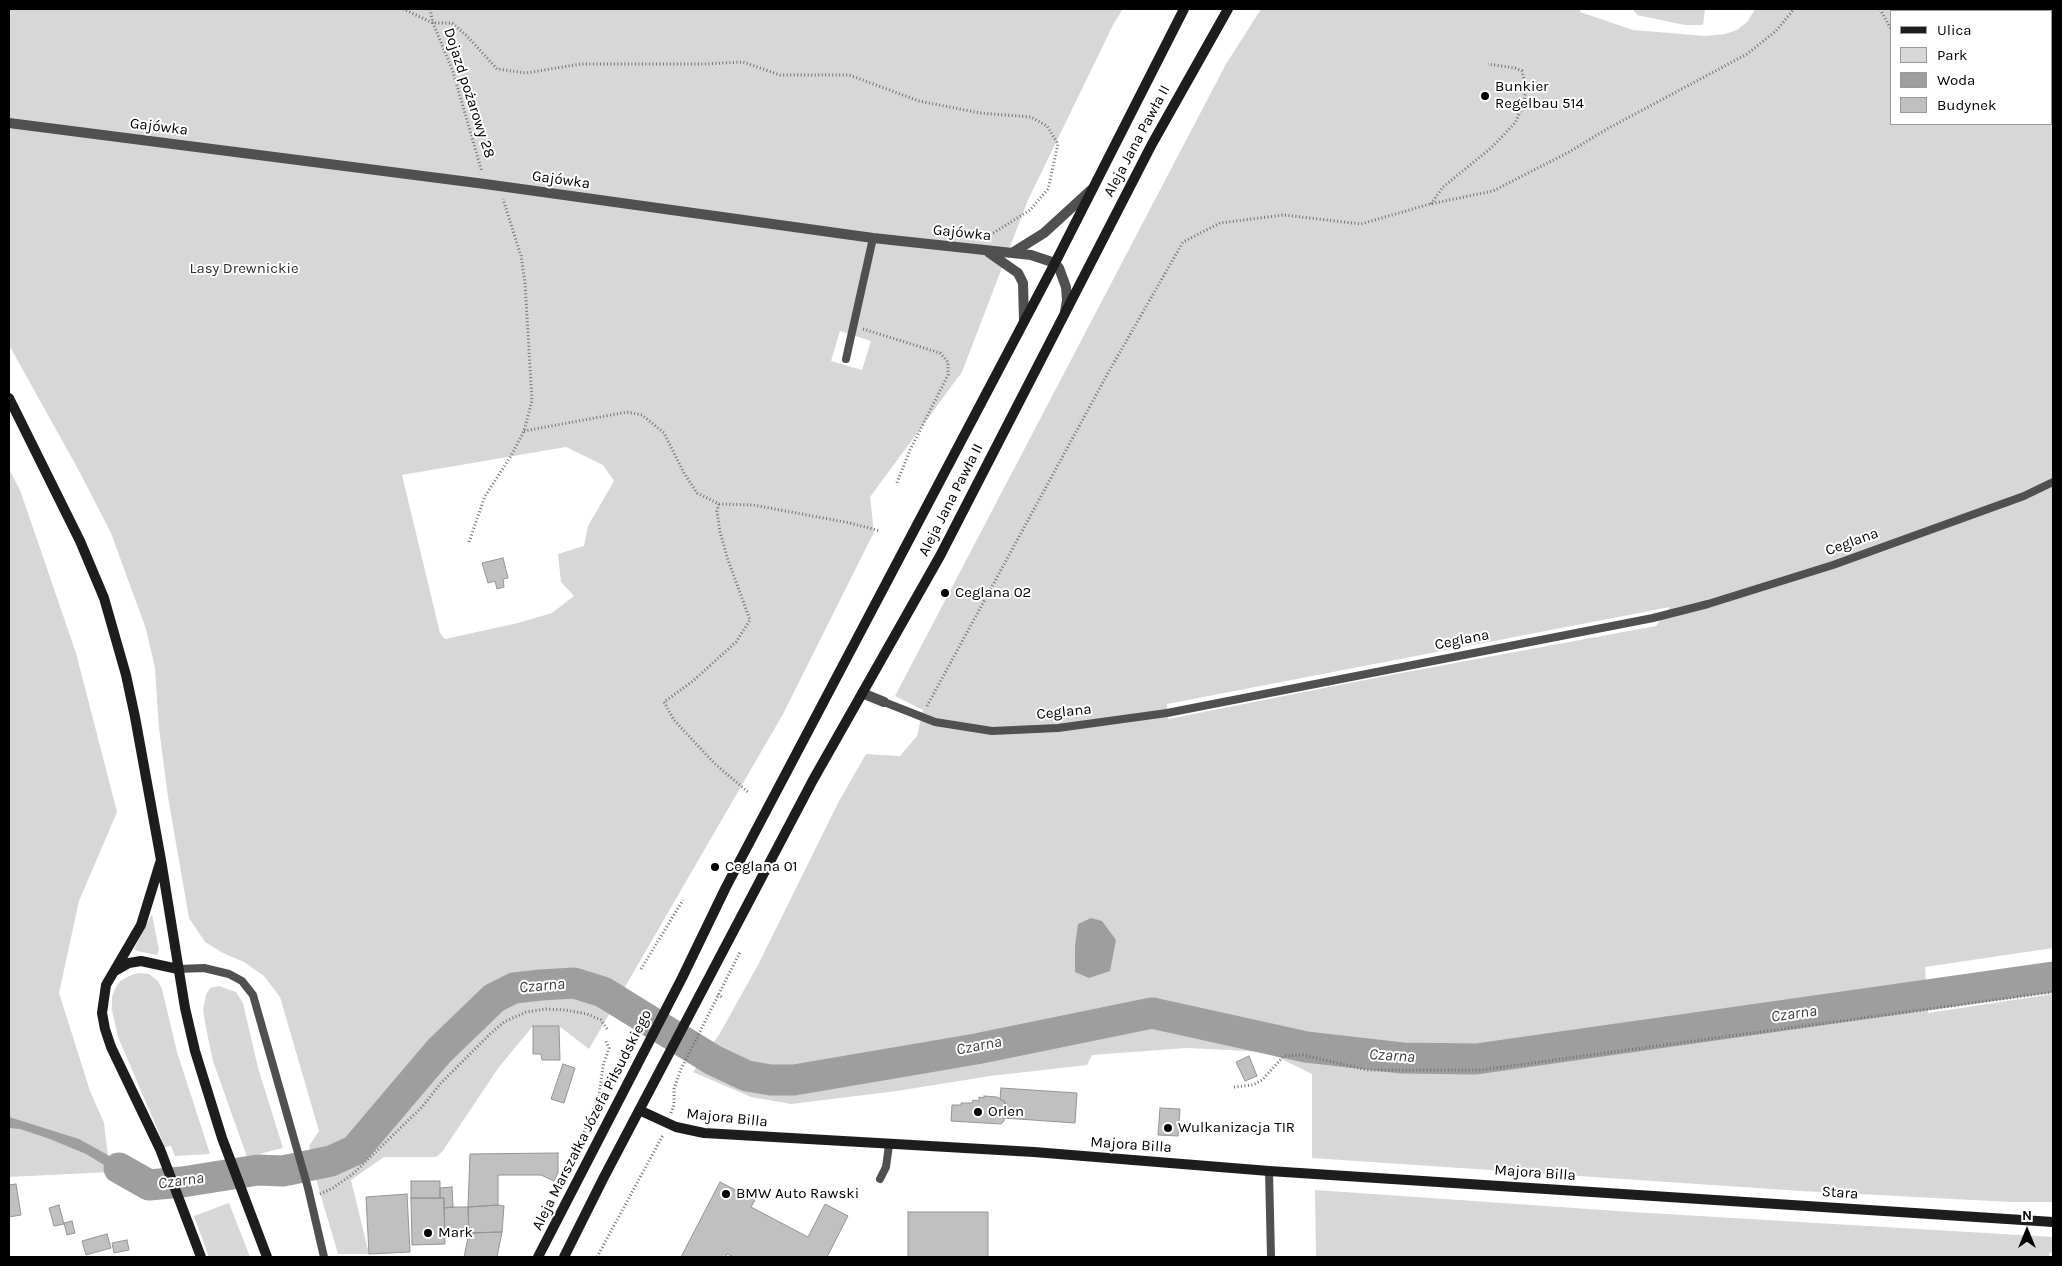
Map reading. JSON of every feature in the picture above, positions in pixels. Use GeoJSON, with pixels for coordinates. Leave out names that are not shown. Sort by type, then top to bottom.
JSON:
{"type":"FeatureCollection","features":[{"type":"Feature","properties":{"kind":"main road","name":"Aleja Jana Pawła II"},"geometry":{"type":"LineString","coordinates":[[673,996],[730,878],[1055,263],[1184,9]]}},
{"type":"Feature","properties":{"kind":"main road","name":"Aleja Jana Pawła II"},"geometry":{"type":"LineString","coordinates":[[639,1110],[813,780],[940,556],[1160,129],[1228,9]]}},
{"type":"Feature","properties":{"kind":"main road"},"geometry":{"type":"LineString","coordinates":[[9,398],[80,541],[104,598],[127,683],[161,860],[178,969],[194,1051],[222,1138],[267,1257]]}},
{"type":"Feature","properties":{"kind":"main road"},"geometry":{"type":"LineString","coordinates":[[161,860],[141,925],[106,985],[102,1003],[105,1029],[111,1047],[160,1150],[200,1257]]}},
{"type":"Feature","properties":{"kind":"main road"},"geometry":{"type":"LineString","coordinates":[[113,972],[129,963],[141,961],[178,969]]}},
{"type":"Feature","properties":{"kind":"main road","name":"Aleja Marszałka Józefa Piłsudskiego"},"geometry":{"type":"LineString","coordinates":[[538,1257],[673,996]]}},
{"type":"Feature","properties":{"kind":"main road"},"geometry":{"type":"LineString","coordinates":[[564,1257],[639,1110]]}},
{"type":"Feature","properties":{"kind":"main road","name":"Majora Billa"},"geometry":{"type":"LineString","coordinates":[[639,1110],[676,1127],[704,1133],[1034,1152],[1269,1171],[1625,1195]]}},
{"type":"Feature","properties":{"kind":"main road","name":"Stara"},"geometry":{"type":"LineString","coordinates":[[1625,1195],[2053,1222]]}},
{"type":"Feature","properties":{"kind":"street","name":"Gajówka"},"geometry":{"type":"LineString","coordinates":[[9,123],[485,184],[872,238],[1031,255],[1055,263]]}},
{"type":"Feature","properties":{"kind":"street"},"geometry":{"type":"LineString","coordinates":[[1012,253],[1044,234],[1093,189]]}},
{"type":"Feature","properties":{"kind":"street"},"geometry":{"type":"LineString","coordinates":[[987,251],[1018,273],[1023,283],[1024,320]]}},
{"type":"Feature","properties":{"kind":"street"},"geometry":{"type":"LineString","coordinates":[[1055,263],[1062,274],[1066,287],[1065,313]]}},
{"type":"Feature","properties":{"kind":"street","name":"Ceglana"},"geometry":{"type":"LineString","coordinates":[[862,693],[884,702]]}},
{"type":"Feature","properties":{"kind":"lane"},"geometry":{"type":"LineString","coordinates":[[846,359],[872,238]]}},
{"type":"Feature","properties":{"kind":"lane","name":"Ceglana"},"geometry":{"type":"LineString","coordinates":[[884,702],[920,718],[950,726],[992,731],[1058,728],[1144,718],[1653,618],[1708,604],[1833,565],[2024,496],[2053,482]]}},
{"type":"Feature","properties":{"kind":"lane"},"geometry":{"type":"LineString","coordinates":[[178,969],[204,968],[222,972],[242,981],[250,990],[257,1004],[294,1137],[324,1257]]}},
{"type":"Feature","properties":{"kind":"lane"},"geometry":{"type":"LineString","coordinates":[[880,1179],[886,1167],[889,1145]]}},
{"type":"Feature","properties":{"kind":"lane"},"geometry":{"type":"LineString","coordinates":[[1269,1171],[1271,1257]]}},
{"type":"Feature","properties":{"kind":"path"},"geometry":{"type":"LineString","coordinates":[[403,9],[433,23],[452,23],[467,36],[497,69],[526,73],[581,64],[704,64],[743,62],[780,75],[849,75],[919,101],[980,113],[1031,117],[1047,126],[1058,144],[1048,189],[1030,210],[987,236],[987,251]]}},
{"type":"Feature","properties":{"kind":"path","name":"Dojazd pożarowy 28"},"geometry":{"type":"LineString","coordinates":[[430,9],[433,23],[453,72],[485,184]]}},
{"type":"Feature","properties":{"kind":"path"},"geometry":{"type":"LineString","coordinates":[[920,718],[1108,373],[1183,242],[1220,223],[1284,214],[1361,224],[1430,204],[1494,191],[1569,152],[1607,128],[1747,54],[1776,31],[1794,9]]}},
{"type":"Feature","properties":{"kind":"path"},"geometry":{"type":"LineString","coordinates":[[1880,9],[1890,27]]}},
{"type":"Feature","properties":{"kind":"path"},"geometry":{"type":"LineString","coordinates":[[1430,204],[1443,188],[1491,148],[1515,123],[1524,103],[1526,87],[1522,71],[1515,68],[1488,64]]}},
{"type":"Feature","properties":{"kind":"path"},"geometry":{"type":"LineString","coordinates":[[469,542],[485,496],[511,456],[524,431],[532,401],[525,282],[521,256],[498,186]]}},
{"type":"Feature","properties":{"kind":"path"},"geometry":{"type":"LineString","coordinates":[[853,326],[940,353],[948,362],[948,375],[910,450],[896,485]]}},
{"type":"Feature","properties":{"kind":"path"},"geometry":{"type":"LineString","coordinates":[[524,431],[627,412],[642,415],[664,433],[684,473],[697,493],[719,504],[753,505],[850,523],[880,532]]}},
{"type":"Feature","properties":{"kind":"path"},"geometry":{"type":"LineString","coordinates":[[719,504],[717,511],[720,532],[750,620],[736,642],[693,681],[664,702],[674,720],[714,763],[748,792]]}},
{"type":"Feature","properties":{"kind":"path"},"geometry":{"type":"LineString","coordinates":[[641,969],[683,900]]}},
{"type":"Feature","properties":{"kind":"path"},"geometry":{"type":"LineString","coordinates":[[1234,1087],[1253,1085],[1262,1080],[1284,1056],[1304,1055],[1367,1070],[1481,1070],[2053,992]]}},
{"type":"Feature","properties":{"kind":"path"},"geometry":{"type":"LineString","coordinates":[[674,1105],[672,1095],[681,1069],[718,994],[723,998]]}},
{"type":"Feature","properties":{"kind":"path"},"geometry":{"type":"LineString","coordinates":[[310,1202],[354,1173],[422,1107],[440,1084],[483,1040],[504,1022],[526,1012],[546,1009],[565,1010],[587,1014],[601,1020],[608,1030]]}},
{"type":"Feature","properties":{"kind":"path"},"geometry":{"type":"LineString","coordinates":[[577,1151],[600,1095],[603,1066],[609,1048],[605,1039]]}},
{"type":"Feature","properties":{"kind":"path"},"geometry":{"type":"LineString","coordinates":[[597,1257],[654,1148],[660,1143]]}},
{"type":"Feature","properties":{"kind":"green space","name":"Lasy Drewnickie"},"geometry":{"type":"Polygon","coordinates":[[[9,9],[1123,9],[1114,23],[1028,200],[962,372],[870,497],[874,532],[783,714],[589,1049],[559,1026],[533,1026],[499,1067],[442,1152],[436,1157],[384,1157],[351,1180],[369,1254],[338,1254],[318,1186],[309,1146],[319,1131],[280,997],[264,976],[244,962],[223,953],[205,942],[189,918],[168,797],[159,728],[155,668],[146,629],[111,533],[78,469],[9,345],[9,9]],[[840,331],[831,361],[862,370],[871,341],[840,331]],[[566,447],[402,475],[440,633],[445,639],[518,623],[552,613],[574,596],[561,582],[558,554],[584,546],[588,526],[614,481],[603,465],[566,447]]]}},
{"type":"Feature","properties":{"kind":"green space"},"geometry":{"type":"Polygon","coordinates":[[[1261,9],[1580,9],[1580,12],[1633,30],[1706,36],[1725,34],[1737,30],[1748,21],[1755,9],[1899,9],[1890,10],[1890,125],[2052,125],[2053,111],[2053,948],[1925,967],[1928,1013],[2053,994],[2053,1202],[2011,1202],[1801,1191],[1312,1158],[1312,1074],[1267,1052],[1187,1048],[1092,1055],[1087,1065],[990,1076],[897,1091],[791,1104],[751,1097],[693,1072],[719,1035],[759,963],[838,803],[866,754],[900,756],[917,736],[923,710],[895,696],[1226,64],[1261,9]],[[1670,607],[1167,704],[1168,719],[1390,675],[1656,626],[1670,607]]]}},
{"type":"Feature","properties":{"kind":"green space"},"geometry":{"type":"Polygon","coordinates":[[[1633,9],[1705,9],[1703,25],[1685,25],[1637,15],[1633,9]]]}},
{"type":"Feature","properties":{"kind":"green space"},"geometry":{"type":"Polygon","coordinates":[[[9,469],[20,490],[76,653],[117,812],[79,901],[59,993],[90,1091],[104,1123],[110,1172],[9,1177],[9,469]]]}},
{"type":"Feature","properties":{"kind":"green space"},"geometry":{"type":"Polygon","coordinates":[[[152,914],[159,950],[157,955],[134,949],[152,914]]]}},
{"type":"Feature","properties":{"kind":"green space"},"geometry":{"type":"Polygon","coordinates":[[[140,973],[149,974],[158,981],[162,989],[177,1052],[210,1154],[175,1156],[171,1146],[165,1147],[118,1037],[112,1010],[112,997],[120,981],[140,973]]]}},
{"type":"Feature","properties":{"kind":"green space"},"geometry":{"type":"Polygon","coordinates":[[[219,986],[236,992],[243,1003],[258,1068],[283,1148],[247,1157],[213,1061],[203,1010],[206,995],[210,988],[219,986]]]}},
{"type":"Feature","properties":{"kind":"green space"},"geometry":{"type":"Polygon","coordinates":[[[1315,1190],[1632,1212],[2053,1237],[2053,1251],[2049,1254],[2049,1257],[1316,1257],[1315,1190]]]}},
{"type":"Feature","properties":{"kind":"green space"},"geometry":{"type":"Polygon","coordinates":[[[229,1203],[250,1257],[209,1257],[194,1216],[229,1203]]]}},
{"type":"Feature","properties":{"kind":"water"},"geometry":{"type":"Polygon","coordinates":[[[1091,918],[1102,921],[1116,940],[1110,971],[1089,978],[1075,972],[1075,946],[1078,924],[1091,918]]]}},
{"type":"Feature","properties":{"kind":"water"},"geometry":{"type":"Polygon","coordinates":[[[9,1117],[79,1139],[115,1159],[137,1175],[157,1180],[161,1191],[148,1189],[132,1182],[86,1154],[50,1139],[20,1129],[9,1128],[9,1117]]]}},
{"type":"Feature","properties":{"kind":"building"},"geometry":{"type":"Polygon","coordinates":[[[2053,9],[2053,46],[2052,10],[2020,10],[2053,9]]]}},
{"type":"Feature","properties":{"kind":"building"},"geometry":{"type":"Polygon","coordinates":[[[503,558],[508,578],[503,579],[504,587],[497,589],[495,581],[488,583],[482,563],[503,558]]]}},
{"type":"Feature","properties":{"kind":"building"},"geometry":{"type":"Polygon","coordinates":[[[533,1026],[559,1026],[560,1060],[542,1060],[541,1054],[533,1054],[533,1026]]]}},
{"type":"Feature","properties":{"kind":"building"},"geometry":{"type":"Polygon","coordinates":[[[1249,1056],[1257,1076],[1245,1081],[1236,1062],[1249,1056]]]}},
{"type":"Feature","properties":{"kind":"building"},"geometry":{"type":"Polygon","coordinates":[[[563,1064],[575,1068],[564,1103],[551,1099],[563,1064]]]}},
{"type":"Feature","properties":{"kind":"building"},"geometry":{"type":"Polygon","coordinates":[[[1001,1088],[1077,1093],[1075,1123],[1004,1118],[1005,1102],[1000,1099],[1001,1088]]]}},
{"type":"Feature","properties":{"kind":"building","name":"Orlen"},"geometry":{"type":"Polygon","coordinates":[[[984,1096],[997,1097],[1005,1102],[1004,1121],[1001,1124],[951,1121],[952,1105],[972,1103],[973,1100],[979,1101],[979,1097],[984,1098],[984,1096]]]}},
{"type":"Feature","properties":{"kind":"building"},"geometry":{"type":"Polygon","coordinates":[[[1160,1108],[1180,1109],[1178,1136],[1158,1135],[1160,1108]]]}},
{"type":"Feature","properties":{"kind":"building"},"geometry":{"type":"Polygon","coordinates":[[[558,1153],[558,1173],[554,1181],[541,1175],[498,1175],[498,1205],[468,1207],[470,1154],[558,1153]]]}},
{"type":"Feature","properties":{"kind":"building"},"geometry":{"type":"Polygon","coordinates":[[[411,1181],[440,1181],[440,1198],[411,1198],[411,1181]]]}},
{"type":"Feature","properties":{"kind":"building"},"geometry":{"type":"Polygon","coordinates":[[[720,1182],[755,1200],[751,1207],[808,1237],[825,1204],[848,1216],[827,1257],[734,1257],[727,1254],[726,1257],[681,1257],[720,1182]]]}},
{"type":"Feature","properties":{"kind":"building"},"geometry":{"type":"Polygon","coordinates":[[[16,1184],[21,1215],[9,1217],[9,1185],[16,1184]]]}},
{"type":"Feature","properties":{"kind":"building"},"geometry":{"type":"Polygon","coordinates":[[[452,1187],[453,1207],[444,1208],[444,1198],[440,1198],[440,1188],[452,1187]]]}},
{"type":"Feature","properties":{"kind":"building"},"geometry":{"type":"Polygon","coordinates":[[[407,1194],[410,1252],[369,1254],[366,1197],[407,1194]]]}},
{"type":"Feature","properties":{"kind":"building"},"geometry":{"type":"Polygon","coordinates":[[[411,1198],[444,1198],[445,1244],[412,1245],[411,1198]]]}},
{"type":"Feature","properties":{"kind":"building"},"geometry":{"type":"Polygon","coordinates":[[[59,1205],[64,1224],[54,1226],[49,1208],[59,1205]]]}},
{"type":"Feature","properties":{"kind":"building"},"geometry":{"type":"Polygon","coordinates":[[[504,1206],[502,1232],[469,1233],[468,1207],[504,1206]]]}},
{"type":"Feature","properties":{"kind":"building"},"geometry":{"type":"Polygon","coordinates":[[[468,1207],[469,1233],[445,1234],[444,1208],[468,1207]]]}},
{"type":"Feature","properties":{"kind":"building"},"geometry":{"type":"Polygon","coordinates":[[[908,1212],[988,1212],[988,1257],[908,1257],[908,1212]]]}},
{"type":"Feature","properties":{"kind":"building"},"geometry":{"type":"Polygon","coordinates":[[[72,1221],[75,1233],[67,1235],[64,1223],[72,1221]]]}},
{"type":"Feature","properties":{"kind":"building"},"geometry":{"type":"Polygon","coordinates":[[[502,1232],[497,1257],[464,1257],[469,1233],[502,1232]]]}},
{"type":"Feature","properties":{"kind":"building"},"geometry":{"type":"Polygon","coordinates":[[[107,1234],[111,1248],[86,1255],[82,1241],[107,1234]]]}},
{"type":"Feature","properties":{"kind":"building"},"geometry":{"type":"Polygon","coordinates":[[[127,1240],[129,1250],[114,1253],[112,1243],[127,1240]]]}},
{"type":"Feature","properties":{"kind":"waterway","name":"Czarna"},"geometry":{"type":"LineString","coordinates":[[119,1168],[149,1185],[182,1182],[258,1170],[283,1171],[331,1161],[355,1150],[439,1051],[494,998],[514,988],[541,985],[574,983],[603,992],[713,1060],[747,1076],[771,1080],[794,1080],[976,1049],[1152,1013],[1306,1047],[1402,1058],[1476,1059],[2053,977]]}},
{"type":"Feature","properties":{"kind":"place","name":"Bunkier Regelbau 514"},"geometry":{"type":"Point","coordinates":[1485,96]}},
{"type":"Feature","properties":{"kind":"place","name":"Ceglana 02"},"geometry":{"type":"Point","coordinates":[945,593]}},
{"type":"Feature","properties":{"kind":"place","name":"Ceglana 01"},"geometry":{"type":"Point","coordinates":[715,867]}},
{"type":"Feature","properties":{"kind":"place","name":"Orlen"},"geometry":{"type":"Point","coordinates":[978,1112]}},
{"type":"Feature","properties":{"kind":"place","name":"Wulkanizacja TIR"},"geometry":{"type":"Point","coordinates":[1168,1128]}},
{"type":"Feature","properties":{"kind":"place","name":"BMW Auto Rawski"},"geometry":{"type":"Point","coordinates":[726,1194]}},
{"type":"Feature","properties":{"kind":"place","name":"Mark"},"geometry":{"type":"Point","coordinates":[428,1233]}}]}
